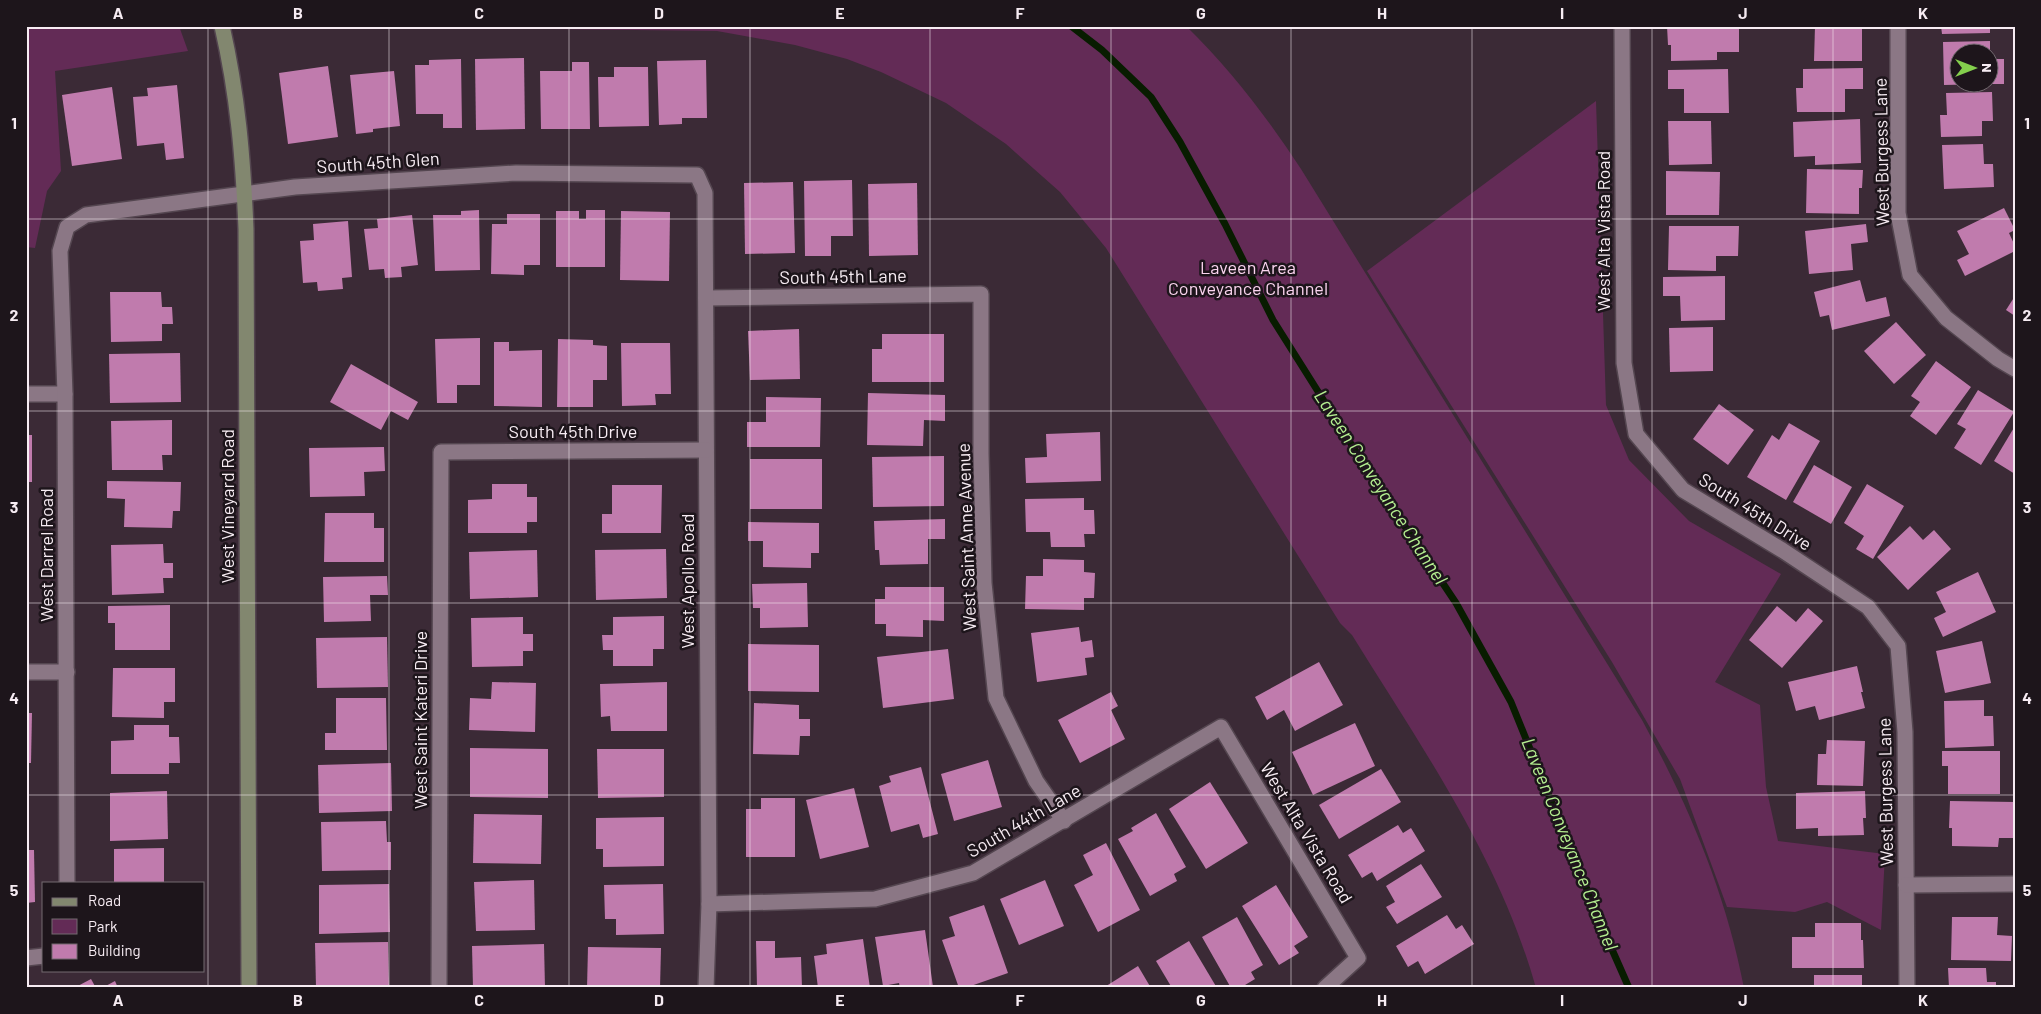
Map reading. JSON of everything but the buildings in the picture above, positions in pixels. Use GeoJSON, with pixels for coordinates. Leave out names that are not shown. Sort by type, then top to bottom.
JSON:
{"type":"FeatureCollection","features":[{"type":"Feature","properties":{"kind":"street","name":"West Vineyard Road"},"geometry":{"type":"LineString","coordinates":[[222,26],[232,71],[242,147],[244,194],[249,988]]}},
{"type":"Feature","properties":{"kind":"street","name":"West Alta Vista Road"},"geometry":{"type":"LineString","coordinates":[[1622,26],[1624,363],[1636,434]]}},
{"type":"Feature","properties":{"kind":"street","name":"West Burgess Lane"},"geometry":{"type":"LineString","coordinates":[[1898,26],[1898,213],[1910,275],[1946,318],[1998,359],[2015,369]]}},
{"type":"Feature","properties":{"kind":"street","name":"South 45th Glen"},"geometry":{"type":"LineString","coordinates":[[67,227],[86,215],[295,187],[516,173],[697,175]]}},
{"type":"Feature","properties":{"kind":"street","name":"West Apollo Road"},"geometry":{"type":"LineString","coordinates":[[697,175],[705,193],[709,904],[706,988]]}},
{"type":"Feature","properties":{"kind":"street","name":"West Darrel Road"},"geometry":{"type":"LineString","coordinates":[[67,227],[60,251],[65,394],[67,882]]}},
{"type":"Feature","properties":{"kind":"street","name":"South 45th Lane"},"geometry":{"type":"LineString","coordinates":[[706,298],[982,294]]}},
{"type":"Feature","properties":{"kind":"street","name":"West Saint Anne Avenue"},"geometry":{"type":"LineString","coordinates":[[982,294],[981,453],[984,583],[996,698],[1036,781],[1064,821]]}},
{"type":"Feature","properties":{"kind":"street"},"geometry":{"type":"LineString","coordinates":[[26,394],[65,394]]}},
{"type":"Feature","properties":{"kind":"street","name":"South 45th Drive"},"geometry":{"type":"LineString","coordinates":[[1636,434],[1683,490],[1766,540],[1868,607]]}},
{"type":"Feature","properties":{"kind":"street","name":"South 45th Drive"},"geometry":{"type":"LineString","coordinates":[[441,452],[706,450]]}},
{"type":"Feature","properties":{"kind":"street","name":"West Saint Kateri Drive"},"geometry":{"type":"LineString","coordinates":[[439,988],[441,452]]}},
{"type":"Feature","properties":{"kind":"street","name":"West Burgess Lane"},"geometry":{"type":"LineString","coordinates":[[1868,607],[1898,646],[1905,732],[1907,988]]}},
{"type":"Feature","properties":{"kind":"street"},"geometry":{"type":"LineString","coordinates":[[26,672],[67,672]]}},
{"type":"Feature","properties":{"kind":"street","name":"West Alta Vista Road"},"geometry":{"type":"LineString","coordinates":[[1221,727],[1358,958],[1325,988]]}},
{"type":"Feature","properties":{"kind":"street","name":"South 44th Lane"},"geometry":{"type":"LineString","coordinates":[[709,904],[875,899],[973,874],[1221,727]]}},
{"type":"Feature","properties":{"kind":"street"},"geometry":{"type":"LineString","coordinates":[[1906,885],[2015,884]]}},
{"type":"Feature","properties":{"kind":"street"},"geometry":{"type":"LineString","coordinates":[[26,958],[42,956]]}},
{"type":"Feature","properties":{"kind":"green space"},"geometry":{"type":"Polygon","coordinates":[[[26,26],[179,26],[188,51],[55,71],[61,171],[47,191],[35,248],[26,247],[26,26]]]}},
{"type":"Feature","properties":{"kind":"green space","name":"Laveen Area Conveyance Channel"},"geometry":{"type":"Polygon","coordinates":[[[542,26],[1186,26],[1218,59],[1247,94],[1301,169],[1642,720],[1675,784],[1704,850],[1727,918],[1744,988],[1536,988],[1521,940],[1502,894],[1480,849],[1431,762],[1352,635],[1340,623],[1106,248],[1060,192],[1006,144],[946,103],[881,72],[847,59],[795,45],[717,31],[551,29],[542,26]]]}},
{"type":"Feature","properties":{"kind":"green space"},"geometry":{"type":"Polygon","coordinates":[[[1596,101],[1606,405],[1629,460],[1689,521],[1781,574],[1715,682],[1760,705],[1766,787],[1778,841],[1885,854],[1881,930],[1827,902],[1795,912],[1727,907],[1680,779],[1612,662],[1367,271],[1596,101]]]}},
{"type":"Feature","properties":{"kind":"waterway","name":"Laveen Conveyance Channel"},"geometry":{"type":"LineString","coordinates":[[1071,26],[1102,50],[1151,97],[1180,142],[1225,224],[1273,320],[1370,474],[1456,603],[1511,702],[1603,929],[1629,988]]}}]}
